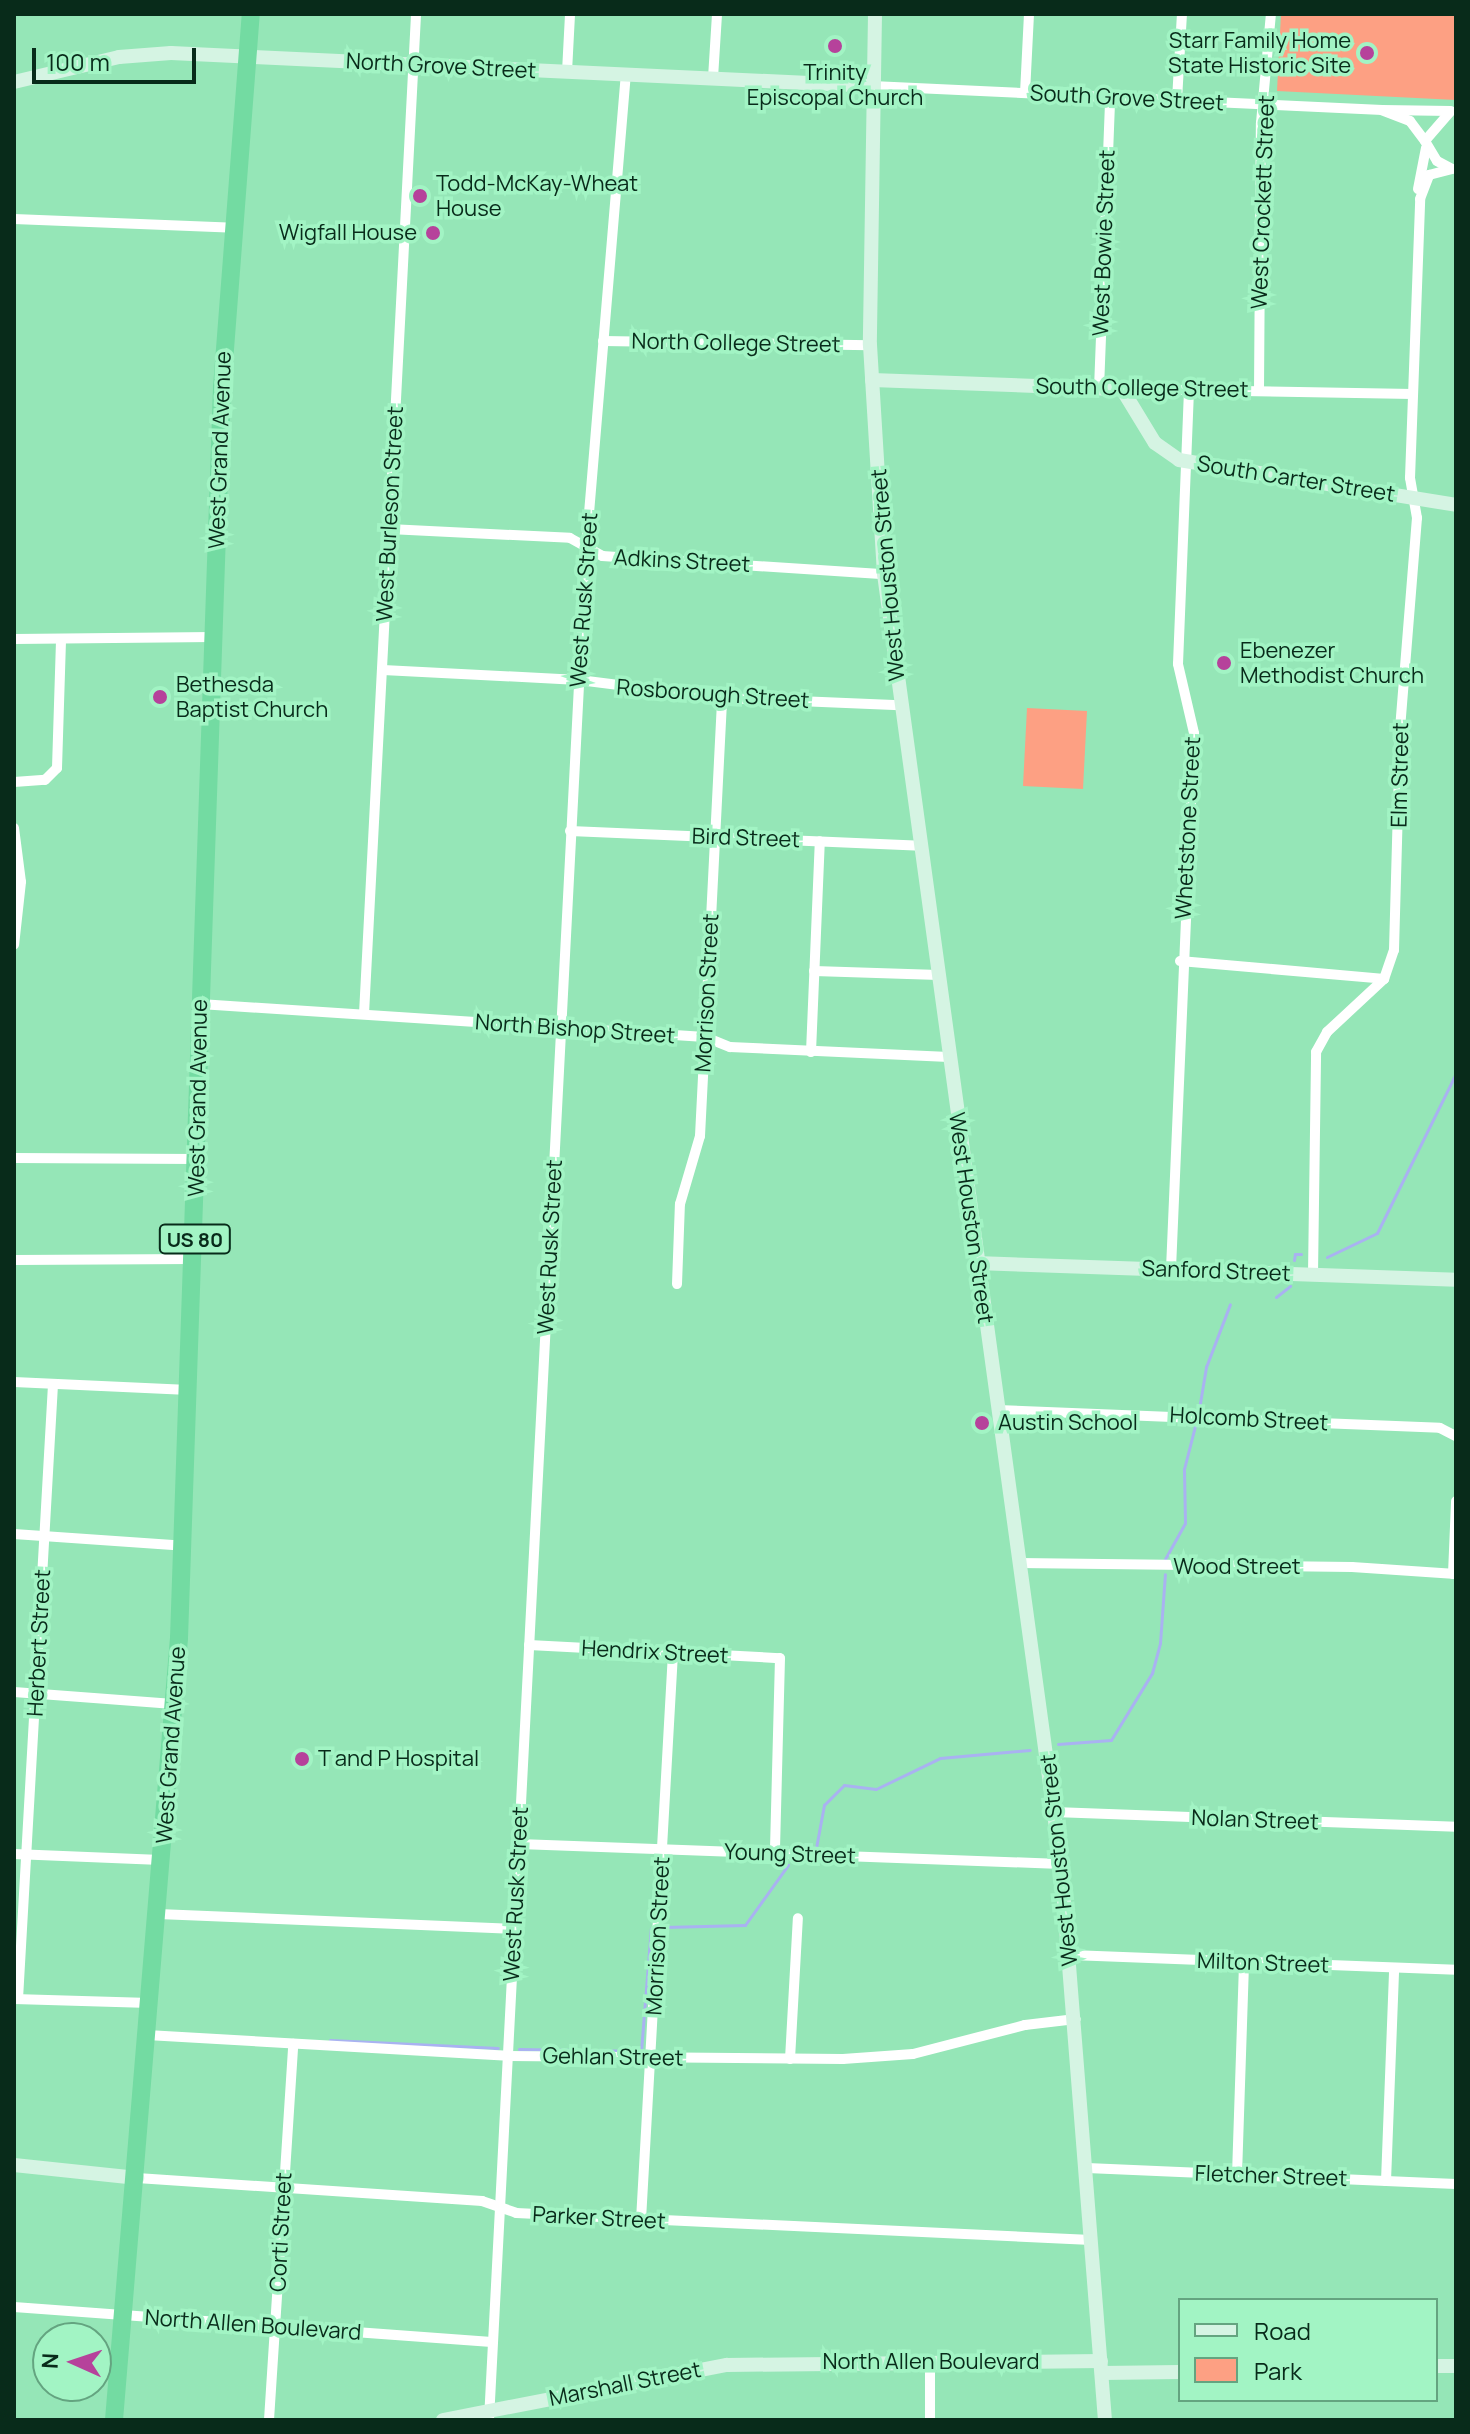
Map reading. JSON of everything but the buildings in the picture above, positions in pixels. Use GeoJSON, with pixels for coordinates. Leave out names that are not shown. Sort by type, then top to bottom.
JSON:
{"type":"FeatureCollection","features":[{"type":"Feature","properties":{"kind":"highway","name":"West Grand Avenue"},"geometry":{"type":"LineString","coordinates":[[114,2420],[137,2178],[184,1546],[224,349],[251,14]]}},
{"type":"Feature","properties":{"kind":"main road","name":"West Houston Street"},"geometry":{"type":"LineString","coordinates":[[875,14],[870,345],[884,574],[976,1263],[1061,1864],[1071,1955],[1105,2420]]}},
{"type":"Feature","properties":{"kind":"main road","name":"North Grove Street"},"geometry":{"type":"LineString","coordinates":[[14,82],[137,55],[249,57],[872,86]]}},
{"type":"Feature","properties":{"kind":"main road","name":"South College Street"},"geometry":{"type":"LineString","coordinates":[[872,380],[1122,389]]}},
{"type":"Feature","properties":{"kind":"main road","name":"South Carter Street"},"geometry":{"type":"LineString","coordinates":[[1122,389],[1155,443],[1186,461],[1456,505]]}},
{"type":"Feature","properties":{"kind":"main road","name":"Sanford Street"},"geometry":{"type":"LineString","coordinates":[[976,1263],[1456,1280]]}},
{"type":"Feature","properties":{"kind":"main road","name":"Parker Street"},"geometry":{"type":"LineString","coordinates":[[14,2165],[137,2178]]}},
{"type":"Feature","properties":{"kind":"main road","name":"North Allen Boulevard"},"geometry":{"type":"LineString","coordinates":[[761,2362],[1102,2367],[1178,2372]]}},
{"type":"Feature","properties":{"kind":"main road","name":"Marshall Street"},"geometry":{"type":"LineString","coordinates":[[443,2420],[489,2415],[701,2369],[761,2362]]}},
{"type":"Feature","properties":{"kind":"street","name":"West Burleson Street"},"geometry":{"type":"LineString","coordinates":[[364,1014],[416,14]]}},
{"type":"Feature","properties":{"kind":"street"},"geometry":{"type":"LineString","coordinates":[[567,72],[570,14]]}},
{"type":"Feature","properties":{"kind":"street"},"geometry":{"type":"LineString","coordinates":[[713,78],[717,14]]}},
{"type":"Feature","properties":{"kind":"street"},"geometry":{"type":"LineString","coordinates":[[1025,93],[1029,14]]}},
{"type":"Feature","properties":{"kind":"street"},"geometry":{"type":"LineString","coordinates":[[1177,100],[1182,14]]}},
{"type":"Feature","properties":{"kind":"street","name":"West Crockett Street"},"geometry":{"type":"LineString","coordinates":[[1259,391],[1264,104],[1271,14]]}},
{"type":"Feature","properties":{"kind":"street","name":"West Rusk Street"},"geometry":{"type":"LineString","coordinates":[[489,2415],[586,549],[626,74]]}},
{"type":"Feature","properties":{"kind":"street","name":"South Grove Street"},"geometry":{"type":"LineString","coordinates":[[872,86],[1454,112]]}},
{"type":"Feature","properties":{"kind":"street","name":"West Bowie Street"},"geometry":{"type":"LineString","coordinates":[[1099,389],[1110,97]]}},
{"type":"Feature","properties":{"kind":"street","name":"South Grove Street"},"geometry":{"type":"LineString","coordinates":[[1382,110],[1410,121],[1426,144],[1453,169]]}},
{"type":"Feature","properties":{"kind":"street"},"geometry":{"type":"LineString","coordinates":[[1426,144],[1454,112]]}},
{"type":"Feature","properties":{"kind":"street","name":"Elm Street"},"geometry":{"type":"LineString","coordinates":[[1384,979],[1395,939],[1400,729],[1417,518],[1413,498],[1413,394],[1420,199],[1426,144]]}},
{"type":"Feature","properties":{"kind":"street"},"geometry":{"type":"LineString","coordinates":[[1420,199],[1429,175],[1453,169]]}},
{"type":"Feature","properties":{"kind":"street"},"geometry":{"type":"LineString","coordinates":[[14,219],[234,228]]}},
{"type":"Feature","properties":{"kind":"street","name":"North College Street"},"geometry":{"type":"LineString","coordinates":[[603,341],[870,345]]}},
{"type":"Feature","properties":{"kind":"street","name":"South College Street"},"geometry":{"type":"LineString","coordinates":[[1122,389],[1413,394]]}},
{"type":"Feature","properties":{"kind":"street","name":"Whetstone Street"},"geometry":{"type":"LineString","coordinates":[[1171,1269],[1180,961],[1194,733],[1178,664],[1189,389]]}},
{"type":"Feature","properties":{"kind":"street","name":"Adkins Street"},"geometry":{"type":"LineString","coordinates":[[389,529],[570,538],[602,556],[884,574]]}},
{"type":"Feature","properties":{"kind":"street"},"geometry":{"type":"LineString","coordinates":[[14,639],[213,637]]}},
{"type":"Feature","properties":{"kind":"street"},"geometry":{"type":"LineString","coordinates":[[14,782],[45,780],[54,773],[61,639]]}},
{"type":"Feature","properties":{"kind":"street","name":"Rosborough Street"},"geometry":{"type":"LineString","coordinates":[[383,670],[579,680],[722,698],[900,705]]}},
{"type":"Feature","properties":{"kind":"street","name":"Morrison Street"},"geometry":{"type":"LineString","coordinates":[[677,1284],[678,1213],[699,1146],[722,698]]}},
{"type":"Feature","properties":{"kind":"street"},"geometry":{"type":"LineString","coordinates":[[14,828],[21,882],[14,945]]}},
{"type":"Feature","properties":{"kind":"street","name":"Bird Street"},"geometry":{"type":"LineString","coordinates":[[570,831],[921,846]]}},
{"type":"Feature","properties":{"kind":"street"},"geometry":{"type":"LineString","coordinates":[[811,1052],[820,841]]}},
{"type":"Feature","properties":{"kind":"street"},"geometry":{"type":"LineString","coordinates":[[1180,961],[1384,979]]}},
{"type":"Feature","properties":{"kind":"street"},"geometry":{"type":"LineString","coordinates":[[814,971],[939,975]]}},
{"type":"Feature","properties":{"kind":"street"},"geometry":{"type":"LineString","coordinates":[[1313,1274],[1316,1052],[1327,1032],[1384,979]]}},
{"type":"Feature","properties":{"kind":"street","name":"North Bishop Street"},"geometry":{"type":"LineString","coordinates":[[200,1004],[561,1030],[705,1037],[730,1047],[949,1057]]}},
{"type":"Feature","properties":{"kind":"street"},"geometry":{"type":"LineString","coordinates":[[14,1158],[196,1159]]}},
{"type":"Feature","properties":{"kind":"street"},"geometry":{"type":"LineString","coordinates":[[14,1260],[194,1259]]}},
{"type":"Feature","properties":{"kind":"street"},"geometry":{"type":"LineString","coordinates":[[14,1382],[189,1390]]}},
{"type":"Feature","properties":{"kind":"street","name":"Herbert Street"},"geometry":{"type":"LineString","coordinates":[[16,1999],[28,1854],[53,1384]]}},
{"type":"Feature","properties":{"kind":"street","name":"Holcomb Street"},"geometry":{"type":"LineString","coordinates":[[997,1410],[1454,1434]]}},
{"type":"Feature","properties":{"kind":"street"},"geometry":{"type":"LineString","coordinates":[[1455,1574],[1456,1501]]}},
{"type":"Feature","properties":{"kind":"street"},"geometry":{"type":"LineString","coordinates":[[14,1534],[184,1546]]}},
{"type":"Feature","properties":{"kind":"street","name":"Wood Street"},"geometry":{"type":"LineString","coordinates":[[1019,1563],[1352,1567],[1455,1574]]}},
{"type":"Feature","properties":{"kind":"street","name":"Hendrix Street"},"geometry":{"type":"LineString","coordinates":[[529,1645],[780,1658],[775,1854]]}},
{"type":"Feature","properties":{"kind":"street","name":"Morrison Street"},"geometry":{"type":"LineString","coordinates":[[641,2220],[673,1653]]}},
{"type":"Feature","properties":{"kind":"street"},"geometry":{"type":"LineString","coordinates":[[14,1692],[174,1704]]}},
{"type":"Feature","properties":{"kind":"street","name":"Nolan Street"},"geometry":{"type":"LineString","coordinates":[[1054,1812],[1456,1827]]}},
{"type":"Feature","properties":{"kind":"street","name":"Young Street"},"geometry":{"type":"LineString","coordinates":[[519,1844],[1061,1864]]}},
{"type":"Feature","properties":{"kind":"street"},"geometry":{"type":"LineString","coordinates":[[14,1854],[161,1860]]}},
{"type":"Feature","properties":{"kind":"street"},"geometry":{"type":"LineString","coordinates":[[158,1914],[514,1929]]}},
{"type":"Feature","properties":{"kind":"street"},"geometry":{"type":"LineString","coordinates":[[790,2059],[798,1918]]}},
{"type":"Feature","properties":{"kind":"street","name":"Milton Street"},"geometry":{"type":"LineString","coordinates":[[1071,1955],[1456,1970]]}},
{"type":"Feature","properties":{"kind":"street"},"geometry":{"type":"LineString","coordinates":[[1237,2175],[1244,1962]]}},
{"type":"Feature","properties":{"kind":"street"},"geometry":{"type":"LineString","coordinates":[[1386,2181],[1394,1968]]}},
{"type":"Feature","properties":{"kind":"street"},"geometry":{"type":"LineString","coordinates":[[16,1999],[150,2003]]}},
{"type":"Feature","properties":{"kind":"street","name":"Gehlan Street"},"geometry":{"type":"LineString","coordinates":[[147,2035],[507,2056],[790,2059],[901,2055],[1025,2025],[1076,2019]]}},
{"type":"Feature","properties":{"kind":"street","name":"Corti Street"},"geometry":{"type":"LineString","coordinates":[[269,2420],[293,2044]]}},
{"type":"Feature","properties":{"kind":"street","name":"Fletcher Street"},"geometry":{"type":"LineString","coordinates":[[1087,2168],[1456,2184]]}},
{"type":"Feature","properties":{"kind":"street","name":"Parker Street"},"geometry":{"type":"LineString","coordinates":[[137,2178],[283,2186],[498,2206],[516,2213],[1091,2240]]}},
{"type":"Feature","properties":{"kind":"street","name":"North Allen Boulevard"},"geometry":{"type":"LineString","coordinates":[[14,2307],[492,2342]]}},
{"type":"Feature","properties":{"kind":"street"},"geometry":{"type":"LineString","coordinates":[[930,2363],[930,2420]]}},
{"type":"Feature","properties":{"kind":"green space","name":"Starr Family Home State Historic Site"},"geometry":{"type":"Polygon","coordinates":[[[1281,14],[1456,14],[1456,100],[1277,91],[1281,14]]]}},
{"type":"Feature","properties":{"kind":"green space"},"geometry":{"type":"Polygon","coordinates":[[[1027,708],[1087,711],[1083,789],[1023,786],[1027,708]]]}},
{"type":"Feature","properties":{"kind":"waterway"},"geometry":{"type":"LineString","coordinates":[[1327,1257],[1377,1233],[1456,1073]]}},
{"type":"Feature","properties":{"kind":"waterway"},"geometry":{"type":"LineString","coordinates":[[1294,1260],[1295,1254],[1301,1254]]}},
{"type":"Feature","properties":{"kind":"waterway"},"geometry":{"type":"LineString","coordinates":[[1276,1297],[1290,1286]]}},
{"type":"Feature","properties":{"kind":"waterway"},"geometry":{"type":"LineString","coordinates":[[1199,1409],[1206,1367],[1230,1304]]}},
{"type":"Feature","properties":{"kind":"waterway"},"geometry":{"type":"LineString","coordinates":[[1165,1559],[1185,1523],[1184,1469],[1196,1422]]}},
{"type":"Feature","properties":{"kind":"waterway"},"geometry":{"type":"LineString","coordinates":[[1058,1744],[1111,1740],[1152,1673],[1160,1643],[1165,1574]]}},
{"type":"Feature","properties":{"kind":"waterway"},"geometry":{"type":"LineString","coordinates":[[816,1848],[824,1805],[844,1785],[876,1789],[940,1758],[1030,1750]]}},
{"type":"Feature","properties":{"kind":"waterway"},"geometry":{"type":"LineString","coordinates":[[664,1927],[745,1925],[788,1865]]}},
{"type":"Feature","properties":{"kind":"waterway"},"geometry":{"type":"LineString","coordinates":[[519,2049],[641,2051],[651,1928]]}},
{"type":"Feature","properties":{"kind":"waterway"},"geometry":{"type":"LineString","coordinates":[[330,2040],[498,2048]]}},
{"type":"Feature","properties":{"kind":"place","name":"Trinity Episcopal Church"},"geometry":{"type":"Point","coordinates":[835,46]}},
{"type":"Feature","properties":{"kind":"place","name":"Starr Family Home State Historic Site"},"geometry":{"type":"Point","coordinates":[1367,53]}},
{"type":"Feature","properties":{"kind":"place","name":"Todd-McKay-Wheat House"},"geometry":{"type":"Point","coordinates":[420,196]}},
{"type":"Feature","properties":{"kind":"place","name":"Wigfall House"},"geometry":{"type":"Point","coordinates":[433,233]}},
{"type":"Feature","properties":{"kind":"place","name":"Ebenezer Methodist Church"},"geometry":{"type":"Point","coordinates":[1224,663]}},
{"type":"Feature","properties":{"kind":"place","name":"Bethesda Baptist Church"},"geometry":{"type":"Point","coordinates":[160,697]}},
{"type":"Feature","properties":{"kind":"place","name":"Austin School"},"geometry":{"type":"Point","coordinates":[982,1423]}},
{"type":"Feature","properties":{"kind":"place","name":"T and P Hospital"},"geometry":{"type":"Point","coordinates":[302,1759]}}]}
